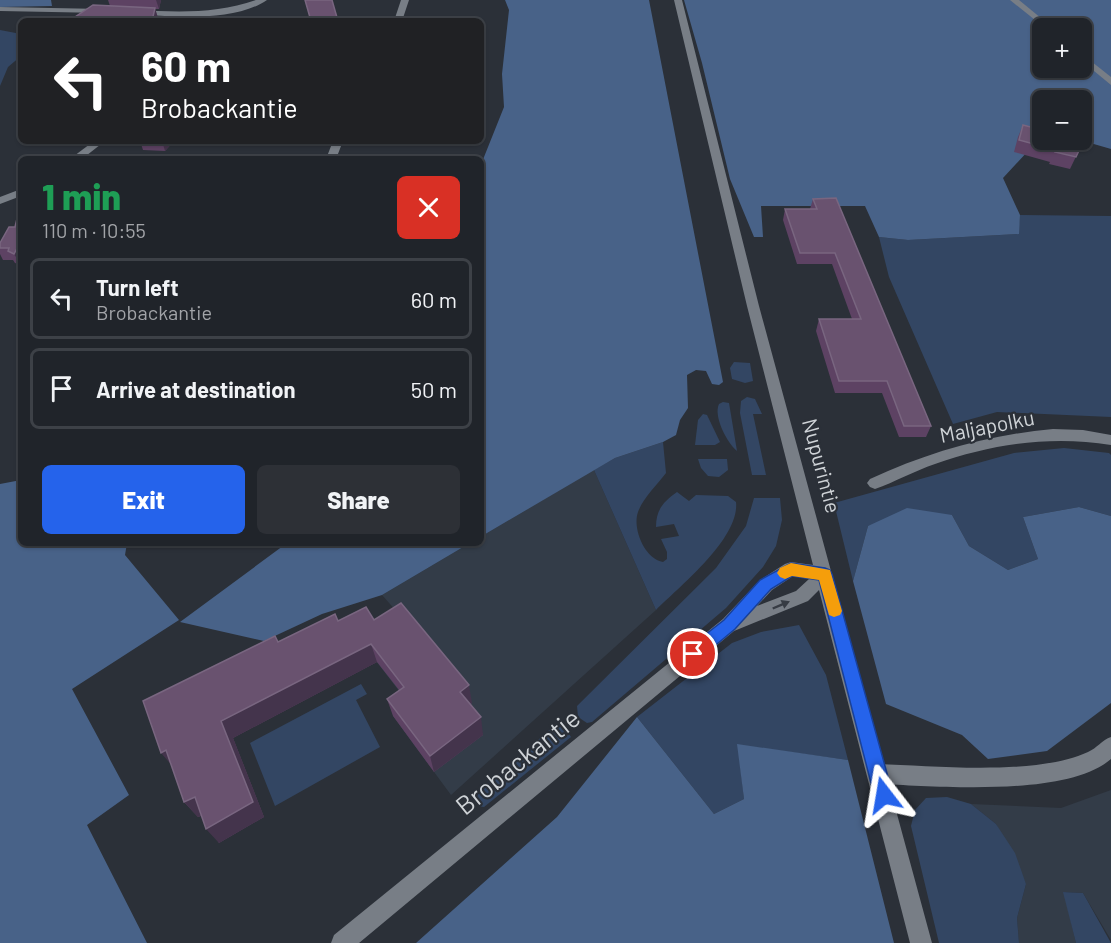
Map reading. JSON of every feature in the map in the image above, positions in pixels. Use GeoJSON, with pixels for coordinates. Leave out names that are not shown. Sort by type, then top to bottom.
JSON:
{"type":"FeatureCollection","features":[{"type":"Feature","properties":{"kind":"street"},"geometry":{"type":"LineString","coordinates":[[130,12],[195,18],[239,9],[263,0]]}},
{"type":"Feature","properties":{"kind":"street"},"geometry":{"type":"LineString","coordinates":[[399,18],[405,0]]}},
{"type":"Feature","properties":{"kind":"street","name":"Nupurintie"},"geometry":{"type":"LineString","coordinates":[[678,0],[753,306],[921,943]]}},
{"type":"Feature","properties":{"kind":"street"},"geometry":{"type":"LineString","coordinates":[[1014,0],[1036,18]]}},
{"type":"Feature","properties":{"kind":"street"},"geometry":{"type":"LineString","coordinates":[[0,9],[114,11]]}},
{"type":"Feature","properties":{"kind":"street"},"geometry":{"type":"LineString","coordinates":[[1092,66],[1111,82]]}},
{"type":"Feature","properties":{"kind":"street"},"geometry":{"type":"LineString","coordinates":[[79,156],[96,144]]}},
{"type":"Feature","properties":{"kind":"street"},"geometry":{"type":"LineString","coordinates":[[0,201],[18,193]]}},
{"type":"Feature","properties":{"kind":"street","name":"Maljapolku"},"geometry":{"type":"LineString","coordinates":[[875,483],[906,467],[990,443],[1026,437],[1063,436],[1111,440]]}},
{"type":"Feature","properties":{"kind":"street","name":"Brobackantie"},"geometry":{"type":"LineString","coordinates":[[342,943],[729,624],[765,585],[791,569],[825,574]]}},
{"type":"Feature","properties":{"kind":"street","name":"Brobackantie"},"geometry":{"type":"LineString","coordinates":[[729,624],[802,596],[825,574]]}},
{"type":"Feature","properties":{"kind":"street"},"geometry":{"type":"LineString","coordinates":[[878,774],[966,777],[1037,773],[1069,768],[1096,759],[1111,746]]}},
{"type":"Feature","properties":{"kind":"shaded area"},"geometry":{"type":"Polygon","coordinates":[[[0,0],[51,0],[52,6],[0,7],[0,0]]]}},
{"type":"Feature","properties":{"kind":"shaded area"},"geometry":{"type":"Polygon","coordinates":[[[505,0],[649,0],[723,382],[719,385],[712,384],[706,371],[696,370],[687,375],[688,408],[680,420],[676,435],[663,442],[615,458],[484,535],[484,157],[504,107],[502,74],[509,10],[505,0]]]}},
{"type":"Feature","properties":{"kind":"shaded area"},"geometry":{"type":"Polygon","coordinates":[[[684,0],[1111,0],[1111,149],[1092,143],[1092,90],[1032,90],[1032,147],[1003,178],[1020,215],[1019,234],[908,240],[879,237],[865,206],[761,206],[763,237],[754,237],[730,179],[684,0]]]}},
{"type":"Feature","properties":{"kind":"shaded area"},"geometry":{"type":"Polygon","coordinates":[[[0,30],[18,33],[18,59],[8,67],[0,86],[0,30]]]}},
{"type":"Feature","properties":{"kind":"shaded area"},"geometry":{"type":"Polygon","coordinates":[[[1020,215],[1111,216],[1111,417],[997,412],[953,424],[889,277],[879,237],[908,240],[1018,234],[1020,215]]]}},
{"type":"Feature","properties":{"kind":"shaded area"},"geometry":{"type":"Polygon","coordinates":[[[734,362],[750,363],[753,381],[745,383],[732,379],[730,368],[734,362]]]}},
{"type":"Feature","properties":{"kind":"shaded area"},"geometry":{"type":"Polygon","coordinates":[[[747,397],[755,399],[762,414],[753,414],[766,475],[752,475],[740,413],[741,401],[747,397]]]}},
{"type":"Feature","properties":{"kind":"shaded area"},"geometry":{"type":"Polygon","coordinates":[[[729,403],[737,451],[725,436],[719,422],[719,404],[729,403]]]}},
{"type":"Feature","properties":{"kind":"shaded area"},"geometry":{"type":"Polygon","coordinates":[[[703,414],[707,415],[720,442],[715,445],[695,445],[698,420],[703,414]]]}},
{"type":"Feature","properties":{"kind":"shaded area"},"geometry":{"type":"Polygon","coordinates":[[[663,442],[666,473],[643,502],[637,519],[642,542],[657,560],[663,562],[667,559],[667,552],[661,539],[679,536],[674,524],[656,527],[661,507],[677,492],[689,501],[696,495],[728,496],[736,502],[735,516],[719,546],[693,575],[656,610],[594,470],[615,458],[663,442]]]}},
{"type":"Feature","properties":{"kind":"shaded area"},"geometry":{"type":"Polygon","coordinates":[[[1064,448],[1111,455],[1111,516],[1079,507],[1023,517],[1038,559],[1008,570],[969,546],[952,515],[868,526],[853,581],[834,503],[1014,453],[1064,448]]]}},
{"type":"Feature","properties":{"kind":"shaded area"},"geometry":{"type":"Polygon","coordinates":[[[698,459],[727,459],[728,470],[719,477],[708,476],[701,468],[698,459]]]}},
{"type":"Feature","properties":{"kind":"shaded area"},"geometry":{"type":"Polygon","coordinates":[[[594,470],[656,610],[451,795],[393,716],[409,704],[366,648],[406,622],[382,595],[465,546],[484,546],[484,535],[594,470]]]}},
{"type":"Feature","properties":{"kind":"shaded area"},"geometry":{"type":"Polygon","coordinates":[[[18,481],[18,546],[126,546],[125,555],[179,620],[72,689],[129,795],[87,825],[147,943],[0,943],[0,484],[18,481]]]}},
{"type":"Feature","properties":{"kind":"shaded area"},"geometry":{"type":"Polygon","coordinates":[[[754,498],[780,498],[782,520],[776,546],[763,567],[726,608],[592,722],[587,723],[578,717],[577,706],[716,568],[746,526],[754,498]]]}},
{"type":"Feature","properties":{"kind":"shaded area"},"geometry":{"type":"Polygon","coordinates":[[[1079,507],[1111,516],[1111,703],[1047,751],[988,759],[962,735],[886,704],[853,581],[868,526],[907,508],[952,515],[969,546],[1008,570],[1038,559],[1023,517],[1079,507]]]}},
{"type":"Feature","properties":{"kind":"shaded area"},"geometry":{"type":"Polygon","coordinates":[[[283,546],[465,546],[382,595],[322,614],[264,641],[180,622],[283,546]]]}},
{"type":"Feature","properties":{"kind":"shaded area"},"geometry":{"type":"Polygon","coordinates":[[[799,625],[826,675],[848,760],[738,745],[744,799],[714,814],[637,717],[732,643],[761,632],[799,625]]]}},
{"type":"Feature","properties":{"kind":"shaded area"},"geometry":{"type":"Polygon","coordinates":[[[361,684],[367,694],[356,700],[380,747],[275,806],[250,743],[361,684]]]}},
{"type":"Feature","properties":{"kind":"shaded area"},"geometry":{"type":"Polygon","coordinates":[[[637,717],[714,814],[744,799],[737,744],[848,760],[894,943],[416,943],[557,817],[637,717]]]}},
{"type":"Feature","properties":{"kind":"shaded area"},"geometry":{"type":"Polygon","coordinates":[[[555,725],[563,725],[571,737],[484,807],[478,806],[477,797],[480,790],[555,725]]]}},
{"type":"Feature","properties":{"kind":"shaded area"},"geometry":{"type":"Polygon","coordinates":[[[1111,790],[1111,940],[1083,893],[1064,892],[1076,943],[1019,943],[1017,918],[1026,884],[996,824],[971,804],[1061,808],[1111,790]]]}},
{"type":"Feature","properties":{"kind":"shaded area"},"geometry":{"type":"Polygon","coordinates":[[[947,797],[971,804],[996,824],[1015,853],[1026,884],[1017,918],[1019,943],[939,943],[911,826],[915,810],[926,798],[947,797]]]}},
{"type":"Feature","properties":{"kind":"shaded area"},"geometry":{"type":"Polygon","coordinates":[[[1063,892],[1083,893],[1111,943],[1076,943],[1063,892]]]}},
{"type":"Feature","properties":{"kind":"building"},"geometry":{"type":"Polygon","coordinates":[[[305,0],[332,0],[337,18],[310,18],[305,0]]]}},
{"type":"Feature","properties":{"kind":"building"},"geometry":{"type":"Polygon","coordinates":[[[93,5],[155,8],[153,18],[74,18],[93,5]]]}},
{"type":"Feature","properties":{"kind":"building"},"geometry":{"type":"Polygon","coordinates":[[[1023,125],[1032,127],[1032,144],[1019,140],[1023,125]]]}},
{"type":"Feature","properties":{"kind":"building"},"geometry":{"type":"Polygon","coordinates":[[[1056,150],[1079,150],[1076,157],[1055,152],[1056,150]]]}},
{"type":"Feature","properties":{"kind":"building"},"geometry":{"type":"Polygon","coordinates":[[[836,198],[931,426],[904,426],[887,381],[839,381],[819,319],[861,319],[835,253],[800,253],[785,209],[817,209],[813,199],[836,198]]]}},
{"type":"Feature","properties":{"kind":"building"},"geometry":{"type":"Polygon","coordinates":[[[18,214],[18,247],[14,254],[8,251],[9,248],[0,248],[0,243],[9,227],[15,227],[18,214]]]}},
{"type":"Feature","properties":{"kind":"building"},"geometry":{"type":"Polygon","coordinates":[[[401,603],[469,685],[460,692],[481,717],[430,756],[387,699],[404,687],[371,644],[221,721],[253,802],[206,829],[195,797],[184,802],[166,750],[161,753],[143,701],[275,636],[278,642],[335,614],[338,621],[366,607],[374,620],[401,603]]]}},
{"type":"Feature","properties":{"kind":"slow traffic"},"geometry":{"type":"LineString","coordinates":[[785,573],[791,569],[825,574],[834,611]]}},
{"type":"Feature","properties":{"kind":"route"},"geometry":{"type":"LineString","coordinates":[[693,654],[729,624],[765,585],[791,569],[825,574],[884,795]]}}]}
